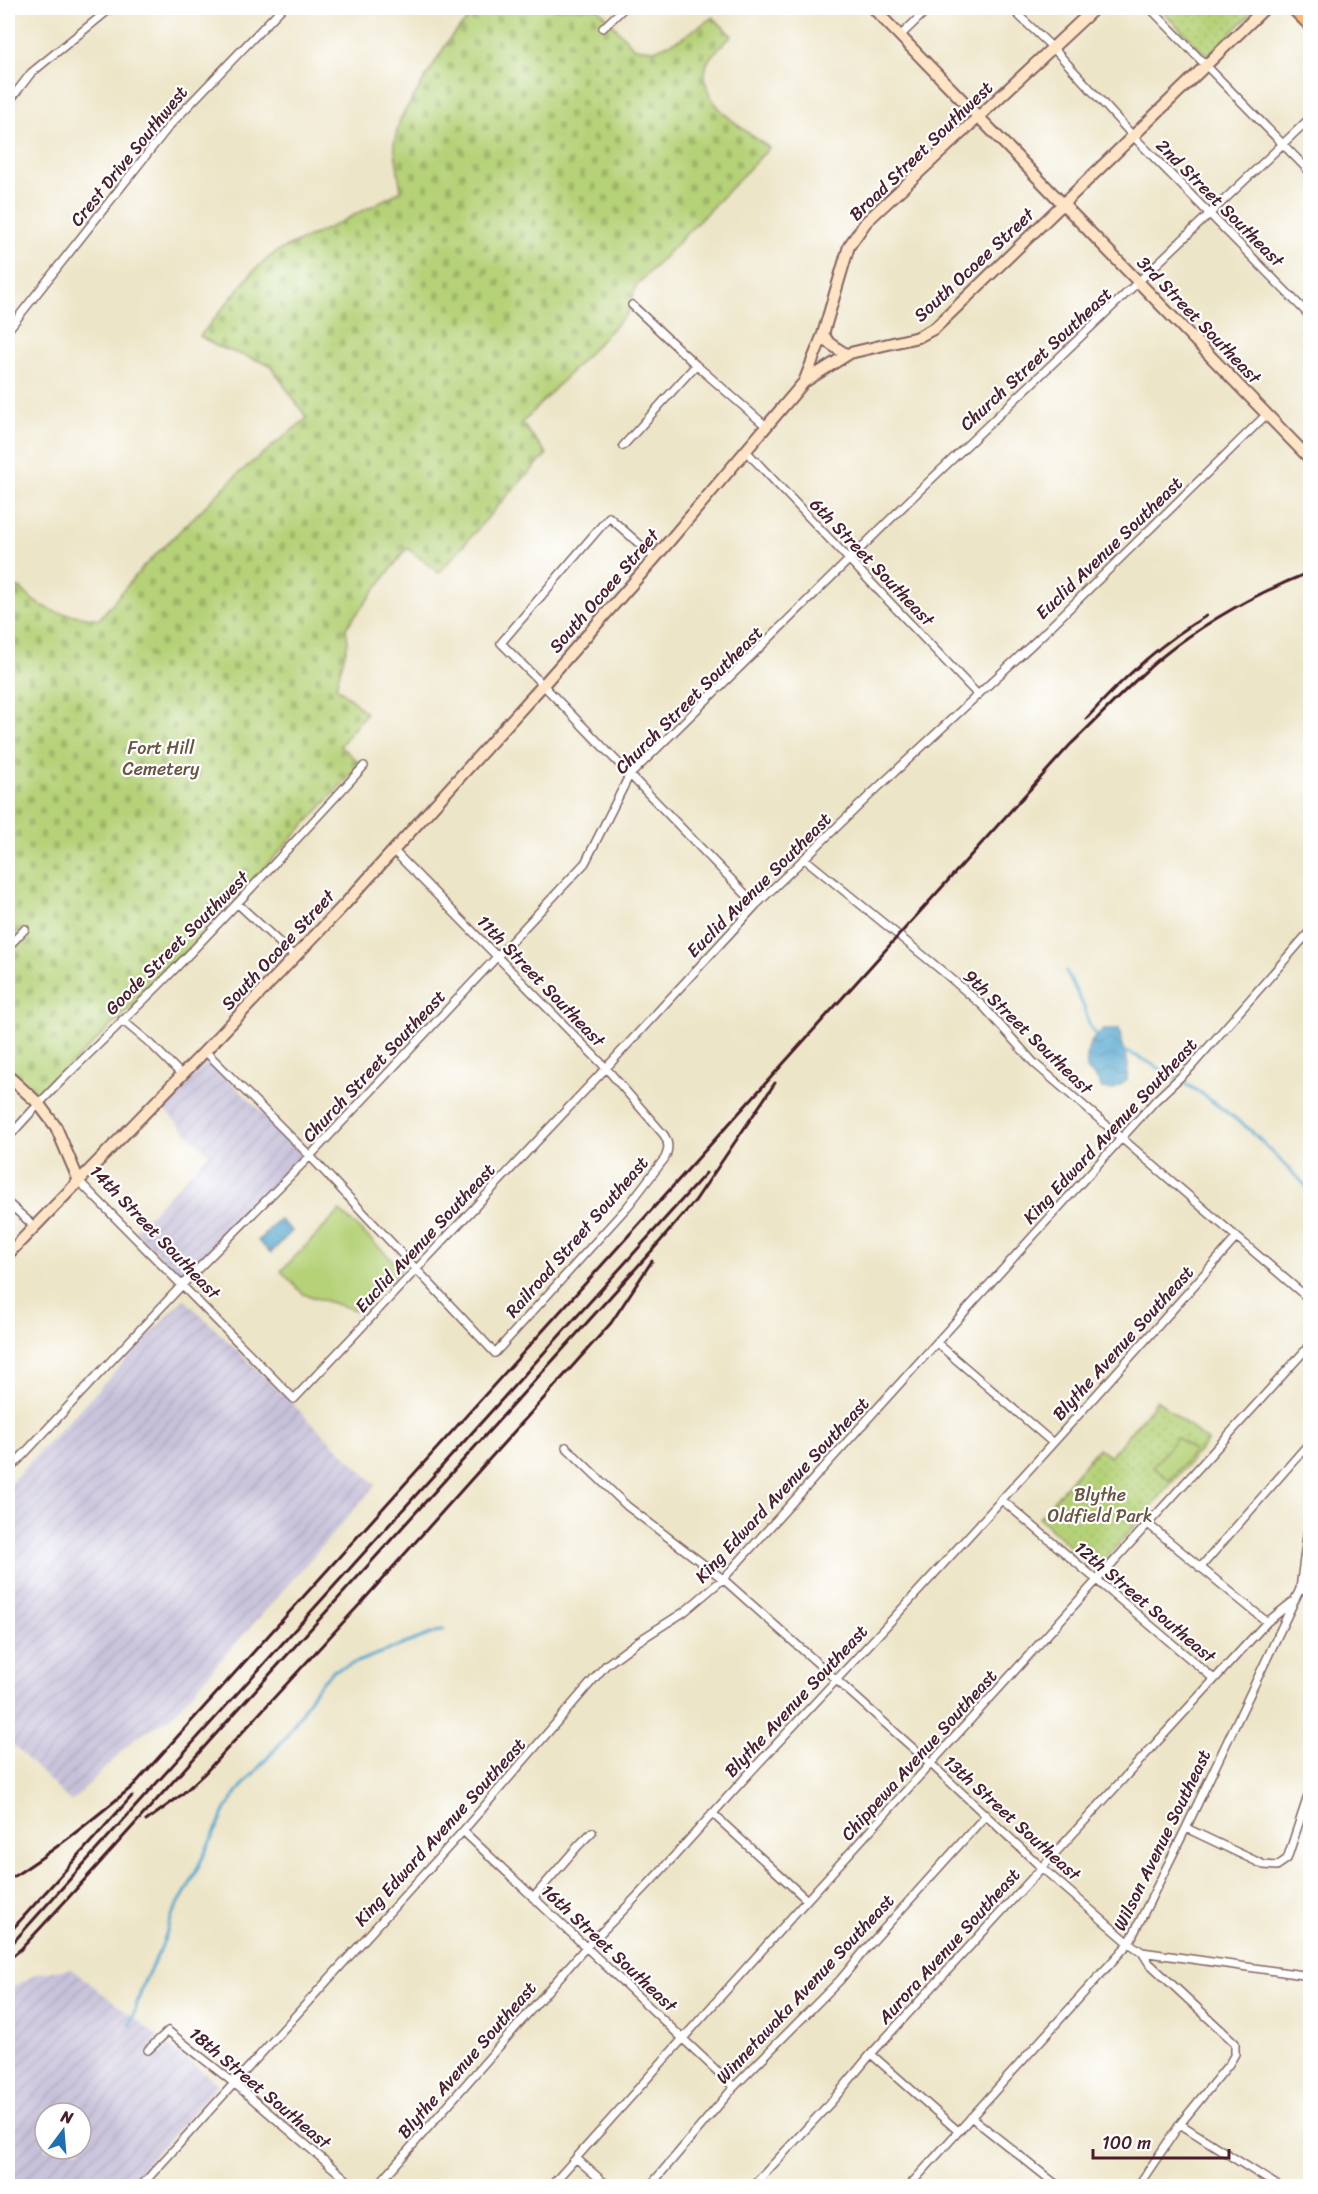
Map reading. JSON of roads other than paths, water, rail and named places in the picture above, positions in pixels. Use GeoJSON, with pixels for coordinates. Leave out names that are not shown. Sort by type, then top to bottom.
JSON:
{"type":"FeatureCollection","features":[{"type":"Feature","properties":{"kind":"main road"},"geometry":{"type":"LineString","coordinates":[[1292,8],[1311,26]]}},
{"type":"Feature","properties":{"kind":"street"},"geometry":{"type":"LineString","coordinates":[[8,103],[31,73],[111,8]]}},
{"type":"Feature","properties":{"kind":"street","name":"Crest Drive Southwest"},"geometry":{"type":"LineString","coordinates":[[8,330],[170,125],[282,8]]}},
{"type":"Feature","properties":{"kind":"street"},"geometry":{"type":"LineString","coordinates":[[603,28],[624,8]]}},
{"type":"Feature","properties":{"kind":"street","name":"3rd Street Southeast"},"geometry":{"type":"LineString","coordinates":[[873,8],[1311,459]]}},
{"type":"Feature","properties":{"kind":"street"},"geometry":{"type":"LineString","coordinates":[[900,36],[928,8]]}},
{"type":"Feature","properties":{"kind":"street","name":"2nd Street Southeast"},"geometry":{"type":"LineString","coordinates":[[1011,8],[1053,48],[1133,136],[1311,316]]}},
{"type":"Feature","properties":{"kind":"street","name":"Broad Street Southwest"},"geometry":{"type":"LineString","coordinates":[[804,382],[823,334],[849,246],[866,222],[1095,8]]}},
{"type":"Feature","properties":{"kind":"street"},"geometry":{"type":"LineString","coordinates":[[1150,8],[1311,172]]}},
{"type":"Feature","properties":{"kind":"street","name":"South Ocoee Street"},"geometry":{"type":"LineString","coordinates":[[8,1254],[206,1051],[393,850],[655,558],[804,382],[847,355],[918,337],[935,328],[1265,8]]}},
{"type":"Feature","properties":{"kind":"street","name":"Church Street Southeast"},"geometry":{"type":"LineString","coordinates":[[8,1471],[183,1285],[310,1156],[585,863],[629,776],[919,490],[1282,143],[1311,118]]}},
{"type":"Feature","properties":{"kind":"street"},"geometry":{"type":"LineString","coordinates":[[632,305],[766,426]]}},
{"type":"Feature","properties":{"kind":"street"},"geometry":{"type":"LineString","coordinates":[[823,334],[829,344],[847,355]]}},
{"type":"Feature","properties":{"kind":"street"},"geometry":{"type":"LineString","coordinates":[[623,446],[696,365]]}},
{"type":"Feature","properties":{"kind":"street","name":"Euclid Avenue Southeast"},"geometry":{"type":"LineString","coordinates":[[294,1399],[756,905],[978,695],[1267,414]]}},
{"type":"Feature","properties":{"kind":"street","name":"6th Street Southeast"},"geometry":{"type":"LineString","coordinates":[[745,450],[978,695]]}},
{"type":"Feature","properties":{"kind":"street"},"geometry":{"type":"LineString","coordinates":[[655,558],[609,517],[501,643],[756,905]]}},
{"type":"Feature","properties":{"kind":"street","name":"Goode Street Southwest"},"geometry":{"type":"LineString","coordinates":[[8,1138],[38,1103],[238,904],[364,766]]}},
{"type":"Feature","properties":{"kind":"street","name":"11th Street Southeast"},"geometry":{"type":"LineString","coordinates":[[393,850],[606,1068],[664,1135]]}},
{"type":"Feature","properties":{"kind":"street","name":"9th Street Southeast"},"geometry":{"type":"LineString","coordinates":[[805,859],[982,1006],[1034,1063],[1311,1300]]}},
{"type":"Feature","properties":{"kind":"street"},"geometry":{"type":"LineString","coordinates":[[238,904],[294,956]]}},
{"type":"Feature","properties":{"kind":"street"},"geometry":{"type":"LineString","coordinates":[[8,947],[25,929]]}},
{"type":"Feature","properties":{"kind":"street","name":"King Edward Avenue Southeast"},"geometry":{"type":"LineString","coordinates":[[141,2187],[463,1831],[606,1665],[684,1612],[723,1579],[1156,1100],[1191,1067],[1311,931]]}},
{"type":"Feature","properties":{"kind":"street"},"geometry":{"type":"LineString","coordinates":[[122,1020],[151,1044],[182,1075]]}},
{"type":"Feature","properties":{"kind":"street"},"geometry":{"type":"LineString","coordinates":[[206,1051],[310,1156],[416,1269]]}},
{"type":"Feature","properties":{"kind":"street","name":"14th Street Southeast"},"geometry":{"type":"LineString","coordinates":[[8,1076],[38,1103],[56,1126],[79,1181],[294,1399]]}},
{"type":"Feature","properties":{"kind":"street","name":"Railroad Street Southeast"},"geometry":{"type":"LineString","coordinates":[[416,1269],[495,1353],[647,1182],[668,1151],[664,1135]]}},
{"type":"Feature","properties":{"kind":"street"},"geometry":{"type":"LineString","coordinates":[[8,1203],[34,1226]]}},
{"type":"Feature","properties":{"kind":"street","name":"Blythe Avenue Southeast"},"geometry":{"type":"LineString","coordinates":[[377,2187],[586,1947],[619,1916],[837,1680],[1002,1500],[1237,1237]]}},
{"type":"Feature","properties":{"kind":"street"},"geometry":{"type":"LineString","coordinates":[[937,1343],[1053,1443]]}},
{"type":"Feature","properties":{"kind":"street","name":"Chippewa Avenue Southeast"},"geometry":{"type":"LineString","coordinates":[[551,2187],[807,1900],[1311,1345]]}},
{"type":"Feature","properties":{"kind":"street"},"geometry":{"type":"LineString","coordinates":[[1200,1568],[1311,1442]]}},
{"type":"Feature","properties":{"kind":"street","name":"13th Street Southeast"},"geometry":{"type":"LineString","coordinates":[[566,1447],[627,1506],[723,1579],[837,1680],[1041,1867],[1142,1952],[1149,1963],[1235,2043],[1235,2054],[1229,2064],[1180,2124]]}},
{"type":"Feature","properties":{"kind":"street","name":"12th Street Southeast"},"geometry":{"type":"LineString","coordinates":[[1002,1500],[1214,1679]]}},
{"type":"Feature","properties":{"kind":"street","name":"Wilson Avenue Southeast"},"geometry":{"type":"LineString","coordinates":[[909,2187],[1129,1943],[1300,1589],[1311,1513]]}},
{"type":"Feature","properties":{"kind":"street"},"geometry":{"type":"LineString","coordinates":[[1148,1524],[1267,1622]]}},
{"type":"Feature","properties":{"kind":"street"},"geometry":{"type":"LineString","coordinates":[[1300,1589],[1311,1593]]}},
{"type":"Feature","properties":{"kind":"street","name":"Aurora Avenue Southeast"},"geometry":{"type":"LineString","coordinates":[[753,2187],[832,2101],[871,2054],[1214,1679],[1267,1622],[1295,1600]]}},
{"type":"Feature","properties":{"kind":"street"},"geometry":{"type":"LineString","coordinates":[[1186,1828],[1264,1866],[1277,1866],[1287,1859],[1311,1790]]}},
{"type":"Feature","properties":{"kind":"street"},"geometry":{"type":"LineString","coordinates":[[712,1813],[807,1900]]}},
{"type":"Feature","properties":{"kind":"street","name":"Winnetawaka Avenue Southeast"},"geometry":{"type":"LineString","coordinates":[[650,2187],[734,2087],[840,1980],[864,1950],[986,1815]]}},
{"type":"Feature","properties":{"kind":"street","name":"16th Street Southeast"},"geometry":{"type":"LineString","coordinates":[[463,1831],[734,2087]]}},
{"type":"Feature","properties":{"kind":"street"},"geometry":{"type":"LineString","coordinates":[[533,1898],[592,1832]]}},
{"type":"Feature","properties":{"kind":"street"},"geometry":{"type":"LineString","coordinates":[[1142,1952],[1311,1977]]}},
{"type":"Feature","properties":{"kind":"street","name":"18th Street Southeast"},"geometry":{"type":"LineString","coordinates":[[148,2050],[168,2031],[234,2083],[353,2186]]}},
{"type":"Feature","properties":{"kind":"street"},"geometry":{"type":"LineString","coordinates":[[871,2054],[958,2131]]}},
{"type":"Feature","properties":{"kind":"street"},"geometry":{"type":"LineString","coordinates":[[971,2117],[1058,2187]]}},
{"type":"Feature","properties":{"kind":"street"},"geometry":{"type":"LineString","coordinates":[[1138,2187],[1180,2124],[1278,2187]]}},
{"type":"Feature","properties":{"kind":"street"},"geometry":{"type":"LineString","coordinates":[[577,2158],[608,2187]]}},
{"type":"Feature","properties":{"kind":"water"},"geometry":{"type":"Polygon","coordinates":[[[1104,1029],[1119,1029],[1128,1065],[1127,1080],[1113,1090],[1102,1089],[1099,1081],[1087,1069],[1089,1046],[1104,1029]]]}},
{"type":"Feature","properties":{"kind":"water"},"geometry":{"type":"Polygon","coordinates":[[[279,1219],[292,1231],[271,1253],[258,1241],[279,1219]]]}},
{"type":"Feature","properties":{"kind":"waterway"},"geometry":{"type":"LineString","coordinates":[[1066,971],[1084,1007],[1090,1027],[1097,1036]]}},
{"type":"Feature","properties":{"kind":"waterway"},"geometry":{"type":"LineString","coordinates":[[1123,1052],[1150,1063],[1201,1093],[1249,1129],[1310,1190]]}},
{"type":"Feature","properties":{"kind":"waterway"},"geometry":{"type":"LineString","coordinates":[[130,2025],[144,1982],[162,1946],[173,1913],[189,1886],[226,1809],[238,1791],[286,1737],[315,1690],[333,1671],[444,1629]]}},
{"type":"Feature","properties":{"kind":"railway"},"geometry":{"type":"LineString","coordinates":[[8,1880],[57,1847],[133,1786],[1070,745],[1140,677],[1180,643],[1234,608],[1310,572]]}},
{"type":"Feature","properties":{"kind":"railway"},"geometry":{"type":"LineString","coordinates":[[1086,719],[1142,663],[1173,638],[1206,616]]}},
{"type":"Feature","properties":{"kind":"railway"},"geometry":{"type":"LineString","coordinates":[[8,1960],[69,1897],[656,1246],[695,1201],[775,1083]]}},
{"type":"Feature","properties":{"kind":"railway"},"geometry":{"type":"LineString","coordinates":[[8,1948],[706,1173]]}},
{"type":"Feature","properties":{"kind":"railway"},"geometry":{"type":"LineString","coordinates":[[146,1821],[180,1796],[204,1774],[360,1604],[611,1323],[652,1261]]}},
{"type":"Feature","properties":{"kind":"railway"},"geometry":{"type":"LineString","coordinates":[[8,1934],[132,1796]]}},
{"type":"Feature","properties":{"kind":"park label","name":"Fort Hill Cemetery"},"geometry":{"type":"Point","coordinates":[161,758]}},
{"type":"Feature","properties":{"kind":"park label","name":"Blythe Oldfield Park"},"geometry":{"type":"Point","coordinates":[1100,1505]}}]}
